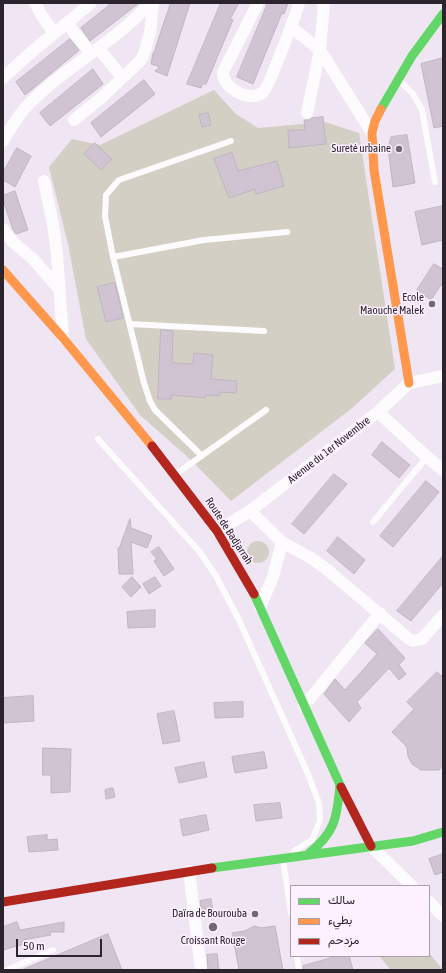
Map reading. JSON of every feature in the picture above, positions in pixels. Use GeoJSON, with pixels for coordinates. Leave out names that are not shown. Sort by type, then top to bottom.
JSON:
{"type":"FeatureCollection","features":[{"type":"Feature","properties":{"kind":"main road"},"geometry":{"type":"LineString","coordinates":[[409,383],[374,170],[372,133],[375,121],[398,79],[412,56],[443,14]]}},
{"type":"Feature","properties":{"kind":"main road","name":"Route de Badjarrah"},"geometry":{"type":"LineString","coordinates":[[3,270],[63,338],[175,475],[217,531],[244,576],[260,607],[340,785],[371,846]]}},
{"type":"Feature","properties":{"kind":"main road"},"geometry":{"type":"LineString","coordinates":[[307,855],[320,845],[330,832],[336,816],[340,785]]}},
{"type":"Feature","properties":{"kind":"main road"},"geometry":{"type":"LineString","coordinates":[[3,902],[189,871],[412,841],[443,832]]}},
{"type":"Feature","properties":{"kind":"street"},"geometry":{"type":"LineString","coordinates":[[35,3],[54,33]]}},
{"type":"Feature","properties":{"kind":"street"},"geometry":{"type":"LineString","coordinates":[[3,78],[91,3]]}},
{"type":"Feature","properties":{"kind":"street"},"geometry":{"type":"LineString","coordinates":[[3,141],[26,107],[39,94],[129,24],[152,3]]}},
{"type":"Feature","properties":{"kind":"street"},"geometry":{"type":"LineString","coordinates":[[74,120],[137,64],[142,57],[150,33],[152,3]]}},
{"type":"Feature","properties":{"kind":"street"},"geometry":{"type":"LineString","coordinates":[[258,3],[223,72],[225,82],[233,90],[250,96],[262,93],[268,84],[299,3]]}},
{"type":"Feature","properties":{"kind":"street"},"geometry":{"type":"LineString","coordinates":[[307,113],[320,50],[324,3]]}},
{"type":"Feature","properties":{"kind":"street"},"geometry":{"type":"LineString","coordinates":[[67,22],[122,77]]}},
{"type":"Feature","properties":{"kind":"street"},"geometry":{"type":"LineString","coordinates":[[291,26],[320,50],[372,133]]}},
{"type":"Feature","properties":{"kind":"street"},"geometry":{"type":"LineString","coordinates":[[44,181],[53,224],[59,268],[63,338]]}},
{"type":"Feature","properties":{"kind":"street"},"geometry":{"type":"LineString","coordinates":[[3,229],[13,242],[42,268],[60,290]]}},
{"type":"Feature","properties":{"kind":"street"},"geometry":{"type":"LineString","coordinates":[[409,383],[443,376]]}},
{"type":"Feature","properties":{"kind":"street","name":"Avenue du 1er Novembre"},"geometry":{"type":"LineString","coordinates":[[217,531],[250,511],[378,412],[409,383]]}},
{"type":"Feature","properties":{"kind":"street"},"geometry":{"type":"LineString","coordinates":[[378,412],[443,470]]}},
{"type":"Feature","properties":{"kind":"street"},"geometry":{"type":"LineString","coordinates":[[250,511],[282,542],[324,567],[413,641],[422,639],[443,616]]}},
{"type":"Feature","properties":{"kind":"street"},"geometry":{"type":"LineString","coordinates":[[260,607],[273,577],[282,542]]}},
{"type":"Feature","properties":{"kind":"street"},"geometry":{"type":"LineString","coordinates":[[304,706],[380,613]]}},
{"type":"Feature","properties":{"kind":"street"},"geometry":{"type":"LineString","coordinates":[[371,846],[411,885]]}},
{"type":"Feature","properties":{"kind":"street"},"geometry":{"type":"LineString","coordinates":[[189,871],[201,970]]}},
{"type":"Feature","properties":{"kind":"street"},"geometry":{"type":"LineString","coordinates":[[430,903],[443,916]]}},
{"type":"Feature","properties":{"kind":"lane"},"geometry":{"type":"LineString","coordinates":[[398,79],[413,94],[422,110],[435,182]]}},
{"type":"Feature","properties":{"kind":"lane"},"geometry":{"type":"LineString","coordinates":[[202,456],[164,419],[150,401],[144,383],[113,257],[104,216],[105,202],[106,195],[118,180],[231,141]]}},
{"type":"Feature","properties":{"kind":"lane"},"geometry":{"type":"LineString","coordinates":[[113,257],[204,240],[287,232]]}},
{"type":"Feature","properties":{"kind":"lane"},"geometry":{"type":"LineString","coordinates":[[130,324],[264,331]]}},
{"type":"Feature","properties":{"kind":"lane"},"geometry":{"type":"LineString","coordinates":[[175,475],[266,410]]}},
{"type":"Feature","properties":{"kind":"lane"},"geometry":{"type":"LineString","coordinates":[[98,439],[190,541],[216,576],[239,620],[308,774],[319,803],[320,820],[312,840],[283,858],[290,906]]}},
{"type":"Feature","properties":{"kind":"lane"},"geometry":{"type":"LineString","coordinates":[[373,522],[427,457]]}},
{"type":"Feature","properties":{"kind":"lane"},"geometry":{"type":"LineString","coordinates":[[7,970],[53,950]]}},
{"type":"Feature","properties":{"kind":"lane"},"geometry":{"type":"LineString","coordinates":[[297,957],[300,970]]}},
{"type":"Feature","properties":{"kind":"shaded area"},"geometry":{"type":"Polygon","coordinates":[[[214,90],[236,114],[258,128],[325,122],[359,133],[395,369],[351,409],[231,501],[191,460],[140,415],[86,339],[68,244],[49,167],[72,139],[100,145],[214,90]]]}},
{"type":"Feature","properties":{"kind":"shaded area"},"geometry":{"type":"Polygon","coordinates":[[[254,541],[262,541],[269,548],[269,556],[262,563],[254,563],[247,556],[247,548],[254,541]]]}},
{"type":"Feature","properties":{"kind":"shaded area"},"geometry":{"type":"Polygon","coordinates":[[[430,954],[443,970],[391,970],[380,957],[430,957],[430,954]]]}},
{"type":"Feature","properties":{"kind":"building"},"geometry":{"type":"Polygon","coordinates":[[[112,3],[139,3],[90,41],[81,28],[112,3]]]}},
{"type":"Feature","properties":{"kind":"building"},"geometry":{"type":"Polygon","coordinates":[[[171,3],[190,3],[167,76],[155,71],[160,67],[151,64],[153,53],[171,3]]]}},
{"type":"Feature","properties":{"kind":"building"},"geometry":{"type":"Polygon","coordinates":[[[221,3],[239,3],[230,19],[233,20],[206,84],[202,84],[201,88],[187,84],[221,3]]]}},
{"type":"Feature","properties":{"kind":"building"},"geometry":{"type":"Polygon","coordinates":[[[268,3],[288,3],[284,14],[282,13],[253,84],[237,77],[268,3]]]}},
{"type":"Feature","properties":{"kind":"building"},"geometry":{"type":"Polygon","coordinates":[[[70,39],[79,50],[25,95],[16,82],[70,39]]]}},
{"type":"Feature","properties":{"kind":"building"},"geometry":{"type":"Polygon","coordinates":[[[443,58],[443,126],[434,128],[421,64],[443,58]]]}},
{"type":"Feature","properties":{"kind":"building"},"geometry":{"type":"Polygon","coordinates":[[[93,69],[103,84],[50,126],[40,113],[93,69]]]}},
{"type":"Feature","properties":{"kind":"building"},"geometry":{"type":"Polygon","coordinates":[[[144,80],[155,94],[101,137],[91,123],[144,80]]]}},
{"type":"Feature","properties":{"kind":"building"},"geometry":{"type":"Polygon","coordinates":[[[208,113],[211,125],[202,127],[199,115],[208,113]]]}},
{"type":"Feature","properties":{"kind":"building"},"geometry":{"type":"Polygon","coordinates":[[[323,117],[326,144],[289,148],[288,130],[305,130],[304,120],[323,117]]]}},
{"type":"Feature","properties":{"kind":"building"},"geometry":{"type":"Polygon","coordinates":[[[407,135],[415,183],[393,187],[388,148],[391,137],[407,135]]]}},
{"type":"Feature","properties":{"kind":"building"},"geometry":{"type":"Polygon","coordinates":[[[95,143],[112,159],[101,170],[84,154],[95,143]]]}},
{"type":"Feature","properties":{"kind":"building"},"geometry":{"type":"Polygon","coordinates":[[[17,148],[31,156],[15,187],[3,180],[3,173],[17,148]]]}},
{"type":"Feature","properties":{"kind":"building"},"geometry":{"type":"Polygon","coordinates":[[[232,153],[238,171],[277,161],[284,186],[256,194],[255,189],[229,198],[214,159],[232,153]]]}},
{"type":"Feature","properties":{"kind":"building"},"geometry":{"type":"Polygon","coordinates":[[[15,191],[28,230],[16,234],[13,230],[3,200],[3,196],[15,191]]]}},
{"type":"Feature","properties":{"kind":"building"},"geometry":{"type":"Polygon","coordinates":[[[443,206],[443,240],[422,245],[415,212],[443,206]]]}},
{"type":"Feature","properties":{"kind":"building"},"geometry":{"type":"Polygon","coordinates":[[[434,264],[443,269],[443,282],[431,300],[417,290],[434,264]]]}},
{"type":"Feature","properties":{"kind":"building"},"geometry":{"type":"Polygon","coordinates":[[[115,283],[123,318],[106,322],[97,287],[115,283]]]}},
{"type":"Feature","properties":{"kind":"building"},"geometry":{"type":"Polygon","coordinates":[[[161,330],[173,331],[172,363],[193,364],[194,353],[213,355],[211,379],[237,381],[236,393],[220,392],[220,396],[205,395],[205,398],[171,395],[171,399],[158,399],[161,330]]]}},
{"type":"Feature","properties":{"kind":"building"},"geometry":{"type":"Polygon","coordinates":[[[382,442],[410,465],[399,478],[372,455],[382,442]]]}},
{"type":"Feature","properties":{"kind":"building"},"geometry":{"type":"Polygon","coordinates":[[[334,474],[347,484],[304,534],[292,524],[334,474]]]}},
{"type":"Feature","properties":{"kind":"building"},"geometry":{"type":"Polygon","coordinates":[[[426,481],[439,492],[393,547],[380,536],[426,481]]]}},
{"type":"Feature","properties":{"kind":"building"},"geometry":{"type":"Polygon","coordinates":[[[130,519],[131,528],[152,536],[147,548],[131,542],[133,574],[119,574],[118,548],[130,519]]]}},
{"type":"Feature","properties":{"kind":"building"},"geometry":{"type":"Polygon","coordinates":[[[338,537],[365,560],[354,574],[327,551],[338,537]]]}},
{"type":"Feature","properties":{"kind":"building"},"geometry":{"type":"Polygon","coordinates":[[[159,547],[174,569],[164,576],[154,561],[157,559],[151,552],[159,547]]]}},
{"type":"Feature","properties":{"kind":"building"},"geometry":{"type":"Polygon","coordinates":[[[443,556],[443,583],[411,621],[397,611],[443,556]]]}},
{"type":"Feature","properties":{"kind":"building"},"geometry":{"type":"Polygon","coordinates":[[[132,577],[141,587],[131,597],[122,587],[132,577]]]}},
{"type":"Feature","properties":{"kind":"building"},"geometry":{"type":"Polygon","coordinates":[[[155,577],[161,586],[149,594],[143,584],[155,577]]]}},
{"type":"Feature","properties":{"kind":"building"},"geometry":{"type":"Polygon","coordinates":[[[155,610],[155,627],[128,628],[127,612],[155,610]]]}},
{"type":"Feature","properties":{"kind":"building"},"geometry":{"type":"Polygon","coordinates":[[[378,629],[405,658],[399,665],[406,674],[399,680],[389,668],[357,702],[361,708],[349,722],[324,694],[335,679],[345,690],[377,654],[365,643],[378,629]]]}},
{"type":"Feature","properties":{"kind":"building"},"geometry":{"type":"Polygon","coordinates":[[[437,672],[443,677],[443,765],[439,770],[421,770],[412,764],[408,756],[407,747],[392,732],[414,709],[407,702],[437,672]]]}},
{"type":"Feature","properties":{"kind":"building"},"geometry":{"type":"Polygon","coordinates":[[[33,696],[34,721],[3,723],[3,698],[33,696]]]}},
{"type":"Feature","properties":{"kind":"building"},"geometry":{"type":"Polygon","coordinates":[[[243,702],[243,717],[215,718],[214,703],[243,702]]]}},
{"type":"Feature","properties":{"kind":"building"},"geometry":{"type":"Polygon","coordinates":[[[174,711],[180,741],[163,744],[157,714],[174,711]]]}},
{"type":"Feature","properties":{"kind":"building"},"geometry":{"type":"Polygon","coordinates":[[[43,748],[71,749],[70,792],[51,793],[51,775],[43,775],[43,748]]]}},
{"type":"Feature","properties":{"kind":"building"},"geometry":{"type":"Polygon","coordinates":[[[264,752],[267,768],[235,773],[232,757],[264,752]]]}},
{"type":"Feature","properties":{"kind":"building"},"geometry":{"type":"Polygon","coordinates":[[[204,762],[207,777],[179,783],[175,768],[204,762]]]}},
{"type":"Feature","properties":{"kind":"building"},"geometry":{"type":"Polygon","coordinates":[[[113,788],[115,797],[106,799],[105,790],[113,788]]]}},
{"type":"Feature","properties":{"kind":"building"},"geometry":{"type":"Polygon","coordinates":[[[280,803],[282,818],[256,821],[254,805],[280,803]]]}},
{"type":"Feature","properties":{"kind":"building"},"geometry":{"type":"Polygon","coordinates":[[[206,815],[209,830],[183,836],[180,820],[206,815]]]}},
{"type":"Feature","properties":{"kind":"building"},"geometry":{"type":"Polygon","coordinates":[[[47,835],[47,840],[57,839],[58,850],[29,852],[27,837],[47,835]]]}},
{"type":"Feature","properties":{"kind":"building"},"geometry":{"type":"Polygon","coordinates":[[[443,854],[443,872],[435,875],[429,859],[443,854]]]}},
{"type":"Feature","properties":{"kind":"building"},"geometry":{"type":"Polygon","coordinates":[[[211,899],[213,912],[202,914],[200,901],[211,899]]]}},
{"type":"Feature","properties":{"kind":"building"},"geometry":{"type":"Polygon","coordinates":[[[17,922],[20,930],[64,922],[64,932],[50,932],[51,935],[23,940],[24,944],[3,950],[3,927],[17,922]]]}},
{"type":"Feature","properties":{"kind":"building"},"geometry":{"type":"Polygon","coordinates":[[[255,926],[261,928],[275,926],[283,970],[239,970],[232,933],[244,931],[255,926]]]}},
{"type":"Feature","properties":{"kind":"building"},"geometry":{"type":"Polygon","coordinates":[[[108,934],[122,970],[22,970],[108,934]]]}},
{"type":"Feature","properties":{"kind":"building"},"geometry":{"type":"Polygon","coordinates":[[[217,954],[219,970],[208,970],[207,955],[217,954]]]}},
{"type":"Feature","properties":{"kind":"building"},"geometry":{"type":"Polygon","coordinates":[[[334,957],[349,957],[353,970],[303,970],[303,966],[334,957]]]}},
{"type":"Feature","properties":{"kind":"traffic: fast"},"geometry":{"type":"LineString","coordinates":[[381,109],[412,56],[443,14]]}},
{"type":"Feature","properties":{"kind":"traffic: fast"},"geometry":{"type":"LineString","coordinates":[[254,594],[341,787]]}},
{"type":"Feature","properties":{"kind":"traffic: fast"},"geometry":{"type":"LineString","coordinates":[[308,854],[324,839],[333,824],[338,807],[340,785]]}},
{"type":"Feature","properties":{"kind":"traffic: fast"},"geometry":{"type":"LineString","coordinates":[[212,868],[413,841],[443,832]]}},
{"type":"Feature","properties":{"kind":"traffic: slow"},"geometry":{"type":"LineString","coordinates":[[381,109],[375,121],[372,133],[374,170],[409,383]]}},
{"type":"Feature","properties":{"kind":"traffic: slow"},"geometry":{"type":"LineString","coordinates":[[3,270],[63,338],[152,446]]}},
{"type":"Feature","properties":{"kind":"traffic: jam"},"geometry":{"type":"LineString","coordinates":[[152,446],[217,531],[254,594]]}},
{"type":"Feature","properties":{"kind":"traffic: jam"},"geometry":{"type":"LineString","coordinates":[[341,787],[371,846]]}},
{"type":"Feature","properties":{"kind":"traffic: jam"},"geometry":{"type":"LineString","coordinates":[[3,902],[212,868]]}},
{"type":"Feature","properties":{"kind":"place","name":"Sureté urbaine"},"geometry":{"type":"Point","coordinates":[399,149]}},
{"type":"Feature","properties":{"kind":"place","name":"Ecole Maouche Malek"},"geometry":{"type":"Point","coordinates":[432,304]}},
{"type":"Feature","properties":{"kind":"place","name":"Daïra de Bourouba"},"geometry":{"type":"Point","coordinates":[255,914]}},
{"type":"Feature","properties":{"kind":"place","name":"Croissant Rouge"},"geometry":{"type":"Point","coordinates":[213,927]}}]}
